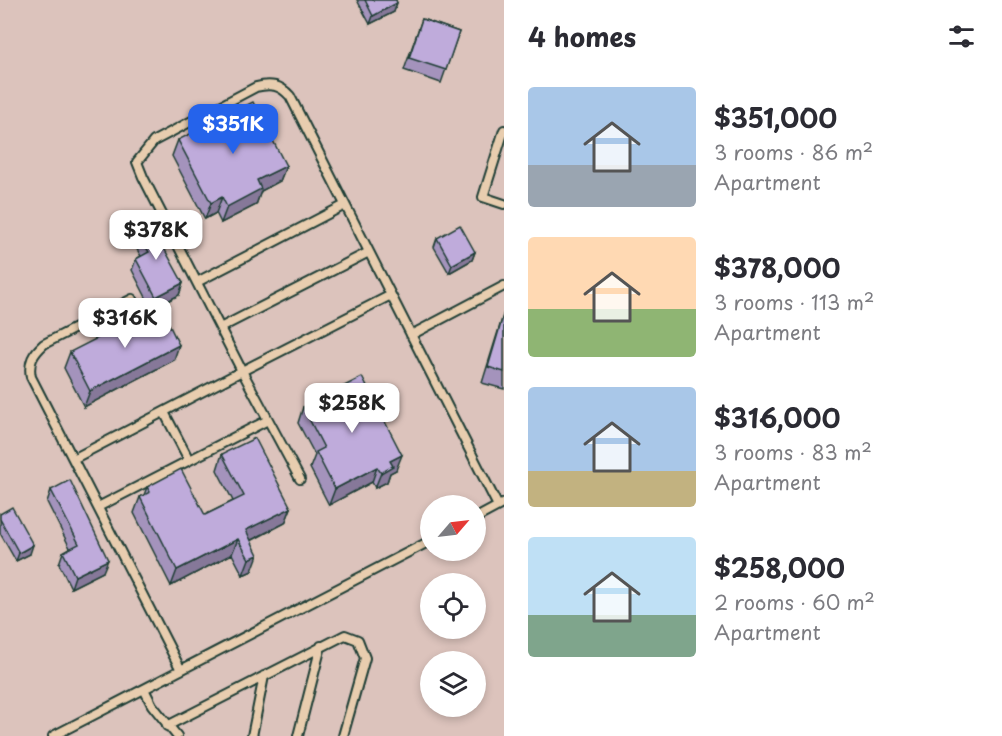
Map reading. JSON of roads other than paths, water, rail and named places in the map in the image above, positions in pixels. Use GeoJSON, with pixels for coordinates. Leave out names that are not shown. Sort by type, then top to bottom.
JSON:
{"type":"FeatureCollection","features":[{"type":"Feature","properties":{"kind":"lane"},"geometry":{"type":"LineString","coordinates":[[300,479],[142,177],[137,162],[154,141],[256,87],[274,85],[283,88],[290,96],[411,335],[501,505],[486,513]]}},
{"type":"Feature","properties":{"kind":"lane"},"geometry":{"type":"LineString","coordinates":[[504,130],[483,197],[504,204]]}},
{"type":"Feature","properties":{"kind":"lane"},"geometry":{"type":"LineString","coordinates":[[197,282],[345,205]]}},
{"type":"Feature","properties":{"kind":"lane"},"geometry":{"type":"LineString","coordinates":[[220,328],[369,252]]}},
{"type":"Feature","properties":{"kind":"lane"},"geometry":{"type":"LineString","coordinates":[[411,335],[503,286],[504,278]]}},
{"type":"Feature","properties":{"kind":"lane"},"geometry":{"type":"LineString","coordinates":[[73,459],[391,295]]}},
{"type":"Feature","properties":{"kind":"lane"},"geometry":{"type":"LineString","coordinates":[[132,299],[44,344],[34,353],[29,366],[31,377],[181,670]]}},
{"type":"Feature","properties":{"kind":"lane"},"geometry":{"type":"LineString","coordinates":[[164,412],[189,460]]}},
{"type":"Feature","properties":{"kind":"lane"},"geometry":{"type":"LineString","coordinates":[[98,507],[268,420]]}},
{"type":"Feature","properties":{"kind":"lane"},"geometry":{"type":"LineString","coordinates":[[53,736],[420,546]]}},
{"type":"Feature","properties":{"kind":"lane"},"geometry":{"type":"LineString","coordinates":[[167,726],[345,635],[353,636],[362,647],[365,658],[343,736]]}},
{"type":"Feature","properties":{"kind":"lane"},"geometry":{"type":"LineString","coordinates":[[298,736],[321,646]]}},
{"type":"Feature","properties":{"kind":"lane"},"geometry":{"type":"LineString","coordinates":[[252,736],[264,676]]}},
{"type":"Feature","properties":{"kind":"lane"},"geometry":{"type":"LineString","coordinates":[[144,689],[152,705],[177,736]]}}]}
